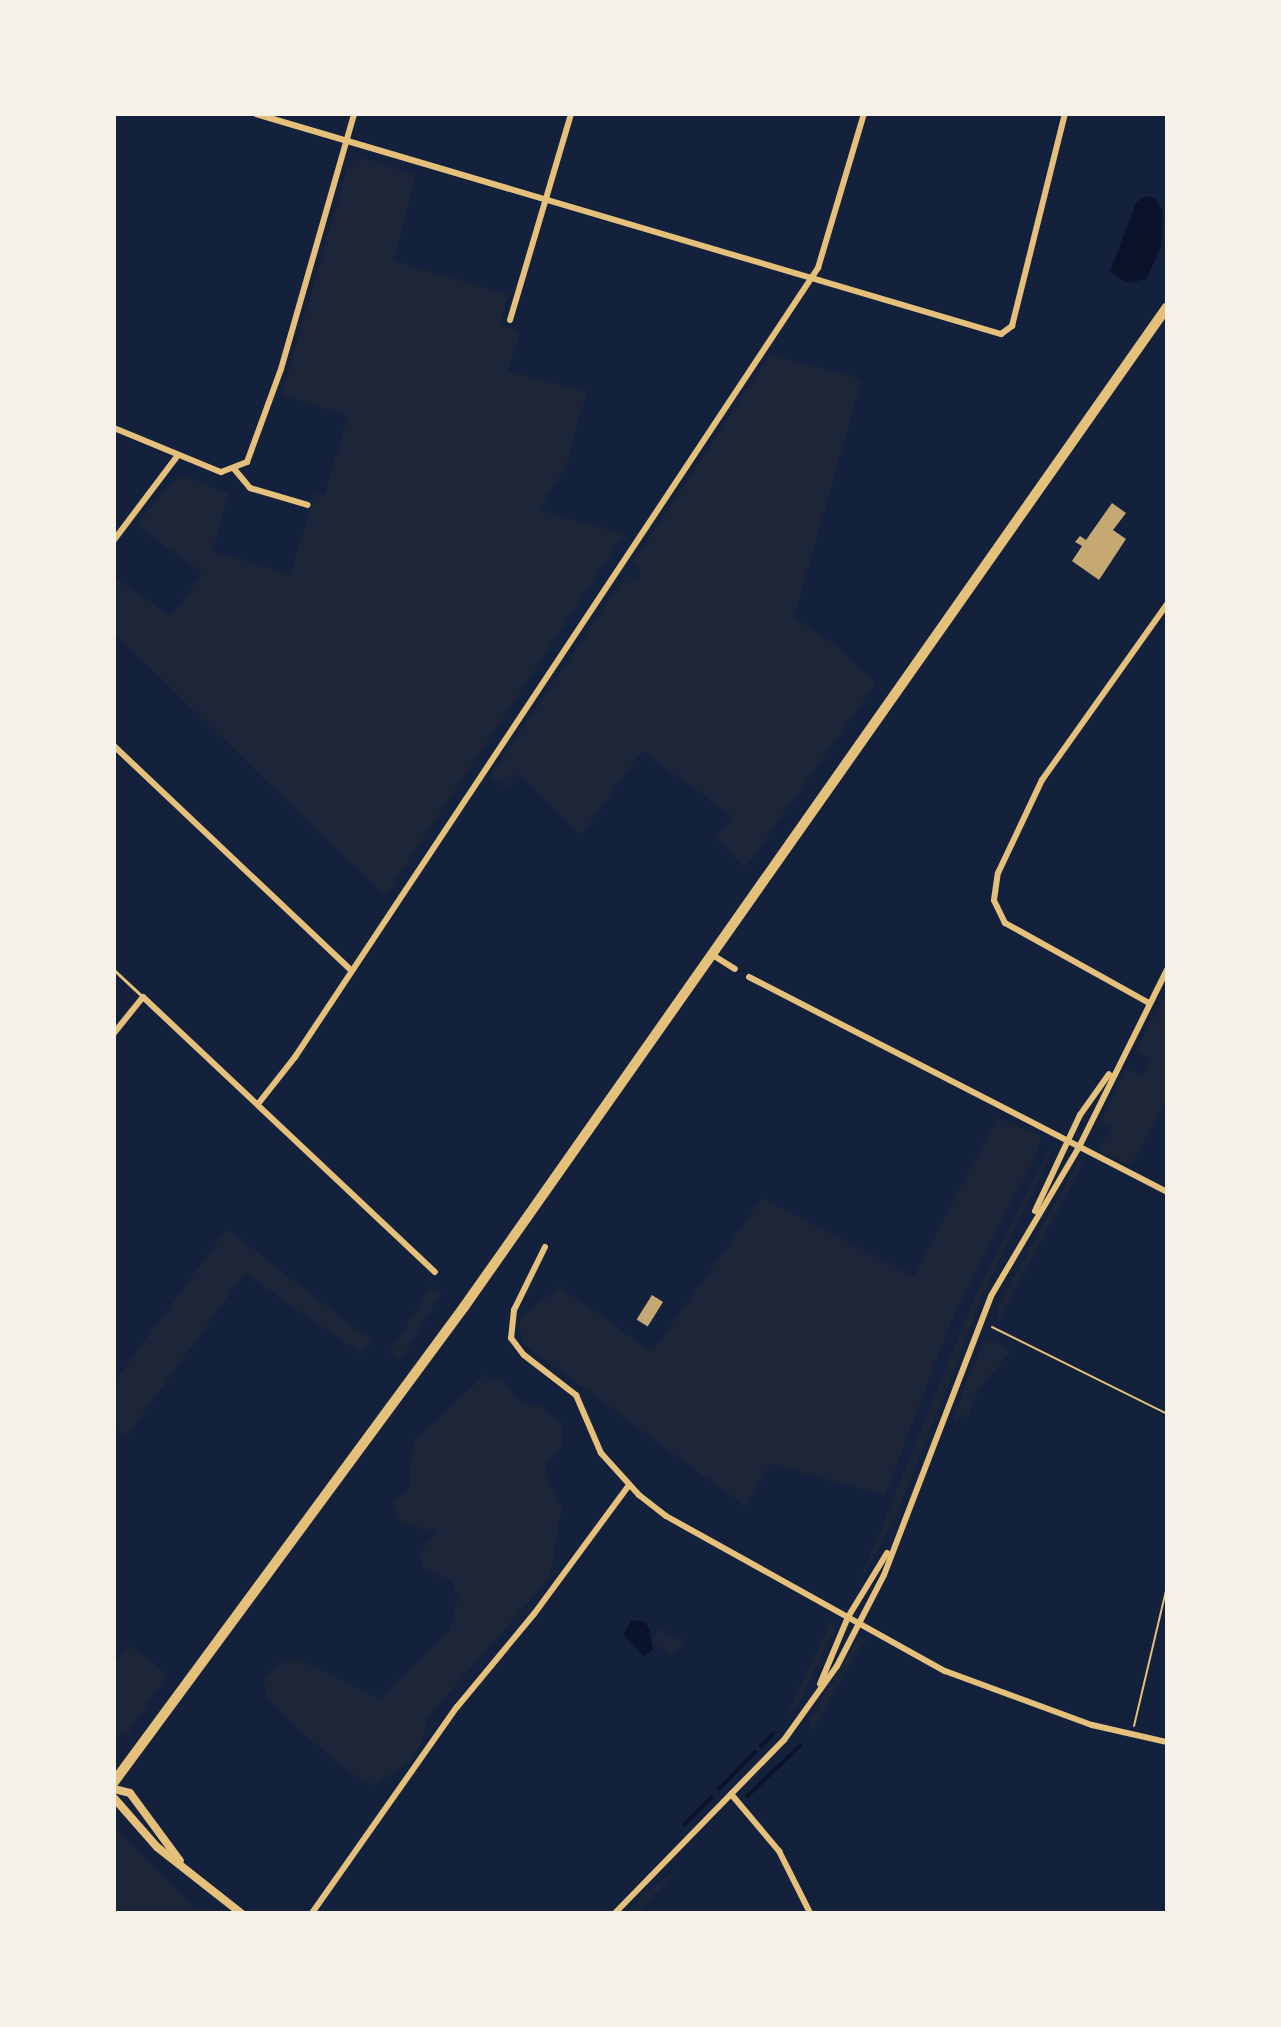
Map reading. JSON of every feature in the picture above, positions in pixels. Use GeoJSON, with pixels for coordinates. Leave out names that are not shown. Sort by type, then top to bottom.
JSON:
{"type":"FeatureCollection","features":[{"type":"Feature","properties":{"kind":"main road"},"geometry":{"type":"LineString","coordinates":[[114,1782],[386,1416],[1167,307]]}},
{"type":"Feature","properties":{"kind":"street"},"geometry":{"type":"LineString","coordinates":[[256,114],[809,280],[1008,332],[1065,114]]}},
{"type":"Feature","properties":{"kind":"street"},"geometry":{"type":"LineString","coordinates":[[114,428],[221,472],[235,470],[247,462],[281,369],[354,114]]}},
{"type":"Feature","properties":{"kind":"street"},"geometry":{"type":"LineString","coordinates":[[510,320],[571,114]]}},
{"type":"Feature","properties":{"kind":"street"},"geometry":{"type":"LineString","coordinates":[[258,1104],[351,970],[820,264],[864,114]]}},
{"type":"Feature","properties":{"kind":"street"},"geometry":{"type":"LineString","coordinates":[[114,540],[178,455]]}},
{"type":"Feature","properties":{"kind":"street"},"geometry":{"type":"LineString","coordinates":[[235,470],[250,488],[308,505]]}},
{"type":"Feature","properties":{"kind":"street"},"geometry":{"type":"LineString","coordinates":[[1149,1003],[1005,923],[994,900],[998,873],[1042,780],[1167,604]]}},
{"type":"Feature","properties":{"kind":"street"},"geometry":{"type":"LineString","coordinates":[[114,746],[351,970]]}},
{"type":"Feature","properties":{"kind":"street"},"geometry":{"type":"LineString","coordinates":[[711,954],[735,969]]}},
{"type":"Feature","properties":{"kind":"street"},"geometry":{"type":"LineString","coordinates":[[1033,1218],[1079,1147],[1114,1068],[1167,970]]}},
{"type":"Feature","properties":{"kind":"street"},"geometry":{"type":"LineString","coordinates":[[749,977],[1167,1192]]}},
{"type":"Feature","properties":{"kind":"street"},"geometry":{"type":"LineString","coordinates":[[114,1033],[143,997],[435,1272]]}},
{"type":"Feature","properties":{"kind":"street"},"geometry":{"type":"LineString","coordinates":[[615,1913],[784,1740],[860,1623],[980,1321],[1033,1218],[1067,1141],[1114,1068]]}},
{"type":"Feature","properties":{"kind":"street"},"geometry":{"type":"LineString","coordinates":[[545,1247],[514,1310],[511,1338],[524,1355],[576,1395],[594,1440],[629,1485],[666,1516],[975,1685],[1133,1735],[1167,1742]]}},
{"type":"Feature","properties":{"kind":"street"},"geometry":{"type":"LineString","coordinates":[[312,1913],[457,1707],[534,1614],[629,1485]]}},
{"type":"Feature","properties":{"kind":"street"},"geometry":{"type":"LineString","coordinates":[[819,1688],[848,1617],[890,1550]]}},
{"type":"Feature","properties":{"kind":"street"},"geometry":{"type":"LineString","coordinates":[[114,1789],[130,1793],[183,1865]]}},
{"type":"Feature","properties":{"kind":"street"},"geometry":{"type":"LineString","coordinates":[[731,1794],[779,1851],[810,1913]]}},
{"type":"Feature","properties":{"kind":"street"},"geometry":{"type":"LineString","coordinates":[[114,1798],[157,1847],[241,1913]]}},
{"type":"Feature","properties":{"kind":"lane"},"geometry":{"type":"LineString","coordinates":[[114,970],[143,997]]}},
{"type":"Feature","properties":{"kind":"path"},"geometry":{"type":"LineString","coordinates":[[980,1321],[1167,1414]]}},
{"type":"Feature","properties":{"kind":"path"},"geometry":{"type":"LineString","coordinates":[[1133,1735],[1167,1586]]}},
{"type":"Feature","properties":{"kind":"shaded area"},"geometry":{"type":"Polygon","coordinates":[[[360,156],[416,176],[394,261],[508,294],[501,324],[520,333],[508,371],[587,391],[566,466],[539,510],[624,534],[385,896],[114,633],[114,576],[171,617],[202,573],[136,525],[170,483],[185,476],[229,494],[212,551],[290,574],[315,493],[324,495],[348,416],[282,395],[347,169],[360,156]]]}},
{"type":"Feature","properties":{"kind":"shaded area"},"geometry":{"type":"Polygon","coordinates":[[[1145,196],[1155,198],[1162,210],[1161,246],[1147,279],[1127,283],[1110,271],[1136,203],[1145,196]]]}},
{"type":"Feature","properties":{"kind":"shaded area"},"geometry":{"type":"Polygon","coordinates":[[[770,354],[862,379],[794,618],[832,642],[876,683],[745,868],[717,838],[732,816],[642,751],[581,835],[517,773],[507,788],[490,776],[626,575],[638,580],[641,568],[632,564],[770,354]]]}},
{"type":"Feature","properties":{"kind":"shaded area"},"geometry":{"type":"Polygon","coordinates":[[[1167,993],[1167,1098],[1131,1166],[1098,1151],[1112,1127],[1101,1121],[1126,1069],[1144,1075],[1151,1060],[1135,1050],[1167,993]]]}},
{"type":"Feature","properties":{"kind":"shaded area"},"geometry":{"type":"Polygon","coordinates":[[[997,1118],[1041,1136],[1036,1156],[955,1312],[885,1495],[770,1464],[746,1507],[522,1343],[519,1318],[560,1287],[652,1352],[762,1198],[914,1276],[997,1118]]]}},
{"type":"Feature","properties":{"kind":"shaded area"},"geometry":{"type":"Polygon","coordinates":[[[1052,1145],[1046,1165],[984,1293],[896,1516],[858,1585],[978,1289],[1052,1145]]]}},
{"type":"Feature","properties":{"kind":"shaded area"},"geometry":{"type":"Polygon","coordinates":[[[1086,1158],[998,1322],[997,1307],[1078,1162],[1086,1158]]]}},
{"type":"Feature","properties":{"kind":"shaded area"},"geometry":{"type":"Polygon","coordinates":[[[227,1229],[372,1341],[361,1354],[245,1273],[126,1437],[114,1428],[114,1382],[227,1229]]]}},
{"type":"Feature","properties":{"kind":"shaded area"},"geometry":{"type":"Polygon","coordinates":[[[431,1286],[442,1293],[400,1360],[389,1353],[431,1286]]]}},
{"type":"Feature","properties":{"kind":"shaded area"},"geometry":{"type":"Polygon","coordinates":[[[995,1340],[1011,1351],[977,1391],[968,1417],[960,1414],[956,1424],[953,1417],[983,1342],[995,1340]]]}},
{"type":"Feature","properties":{"kind":"shaded area"},"geometry":{"type":"Polygon","coordinates":[[[484,1375],[503,1380],[519,1401],[542,1407],[563,1425],[562,1446],[546,1465],[549,1485],[562,1507],[550,1577],[427,1718],[423,1740],[410,1762],[372,1785],[348,1772],[296,1727],[266,1696],[264,1679],[280,1663],[298,1659],[380,1699],[449,1631],[458,1599],[451,1581],[424,1570],[419,1554],[436,1531],[402,1524],[392,1503],[409,1490],[413,1442],[484,1375]]]}},
{"type":"Feature","properties":{"kind":"shaded area"},"geometry":{"type":"Polygon","coordinates":[[[832,1618],[835,1629],[798,1706],[787,1715],[832,1618]]]}},
{"type":"Feature","properties":{"kind":"shaded area"},"geometry":{"type":"Polygon","coordinates":[[[632,1620],[645,1622],[649,1629],[653,1649],[644,1657],[623,1634],[632,1620]]]}},
{"type":"Feature","properties":{"kind":"shaded area"},"geometry":{"type":"Polygon","coordinates":[[[657,1628],[685,1642],[671,1656],[654,1643],[657,1628]]]}},
{"type":"Feature","properties":{"kind":"shaded area"},"geometry":{"type":"Polygon","coordinates":[[[870,1637],[861,1646],[812,1732],[809,1721],[857,1640],[870,1637]]]}},
{"type":"Feature","properties":{"kind":"shaded area"},"geometry":{"type":"Polygon","coordinates":[[[128,1645],[168,1674],[129,1732],[114,1738],[114,1666],[128,1645]]]}},
{"type":"Feature","properties":{"kind":"shaded area"},"geometry":{"type":"Polygon","coordinates":[[[114,1827],[190,1904],[206,1913],[114,1913],[114,1827]]]}},
{"type":"Feature","properties":{"kind":"shaded area"},"geometry":{"type":"Polygon","coordinates":[[[680,1867],[639,1913],[627,1913],[645,1894],[680,1867]]]}},
{"type":"Feature","properties":{"kind":"building"},"geometry":{"type":"Polygon","coordinates":[[[1112,503],[1126,513],[1113,530],[1126,539],[1099,580],[1072,561],[1082,546],[1075,542],[1080,536],[1086,540],[1112,503]]]}},
{"type":"Feature","properties":{"kind":"building"},"geometry":{"type":"Polygon","coordinates":[[[652,1295],[663,1302],[648,1326],[637,1320],[652,1295]]]}},
{"type":"Feature","properties":{"kind":"waterway"},"geometry":{"type":"LineString","coordinates":[[761,1746],[773,1734]]}},
{"type":"Feature","properties":{"kind":"waterway"},"geometry":{"type":"LineString","coordinates":[[747,1796],[801,1745]]}},
{"type":"Feature","properties":{"kind":"waterway"},"geometry":{"type":"LineString","coordinates":[[719,1789],[755,1752]]}},
{"type":"Feature","properties":{"kind":"waterway"},"geometry":{"type":"LineString","coordinates":[[685,1824],[712,1797]]}}]}
